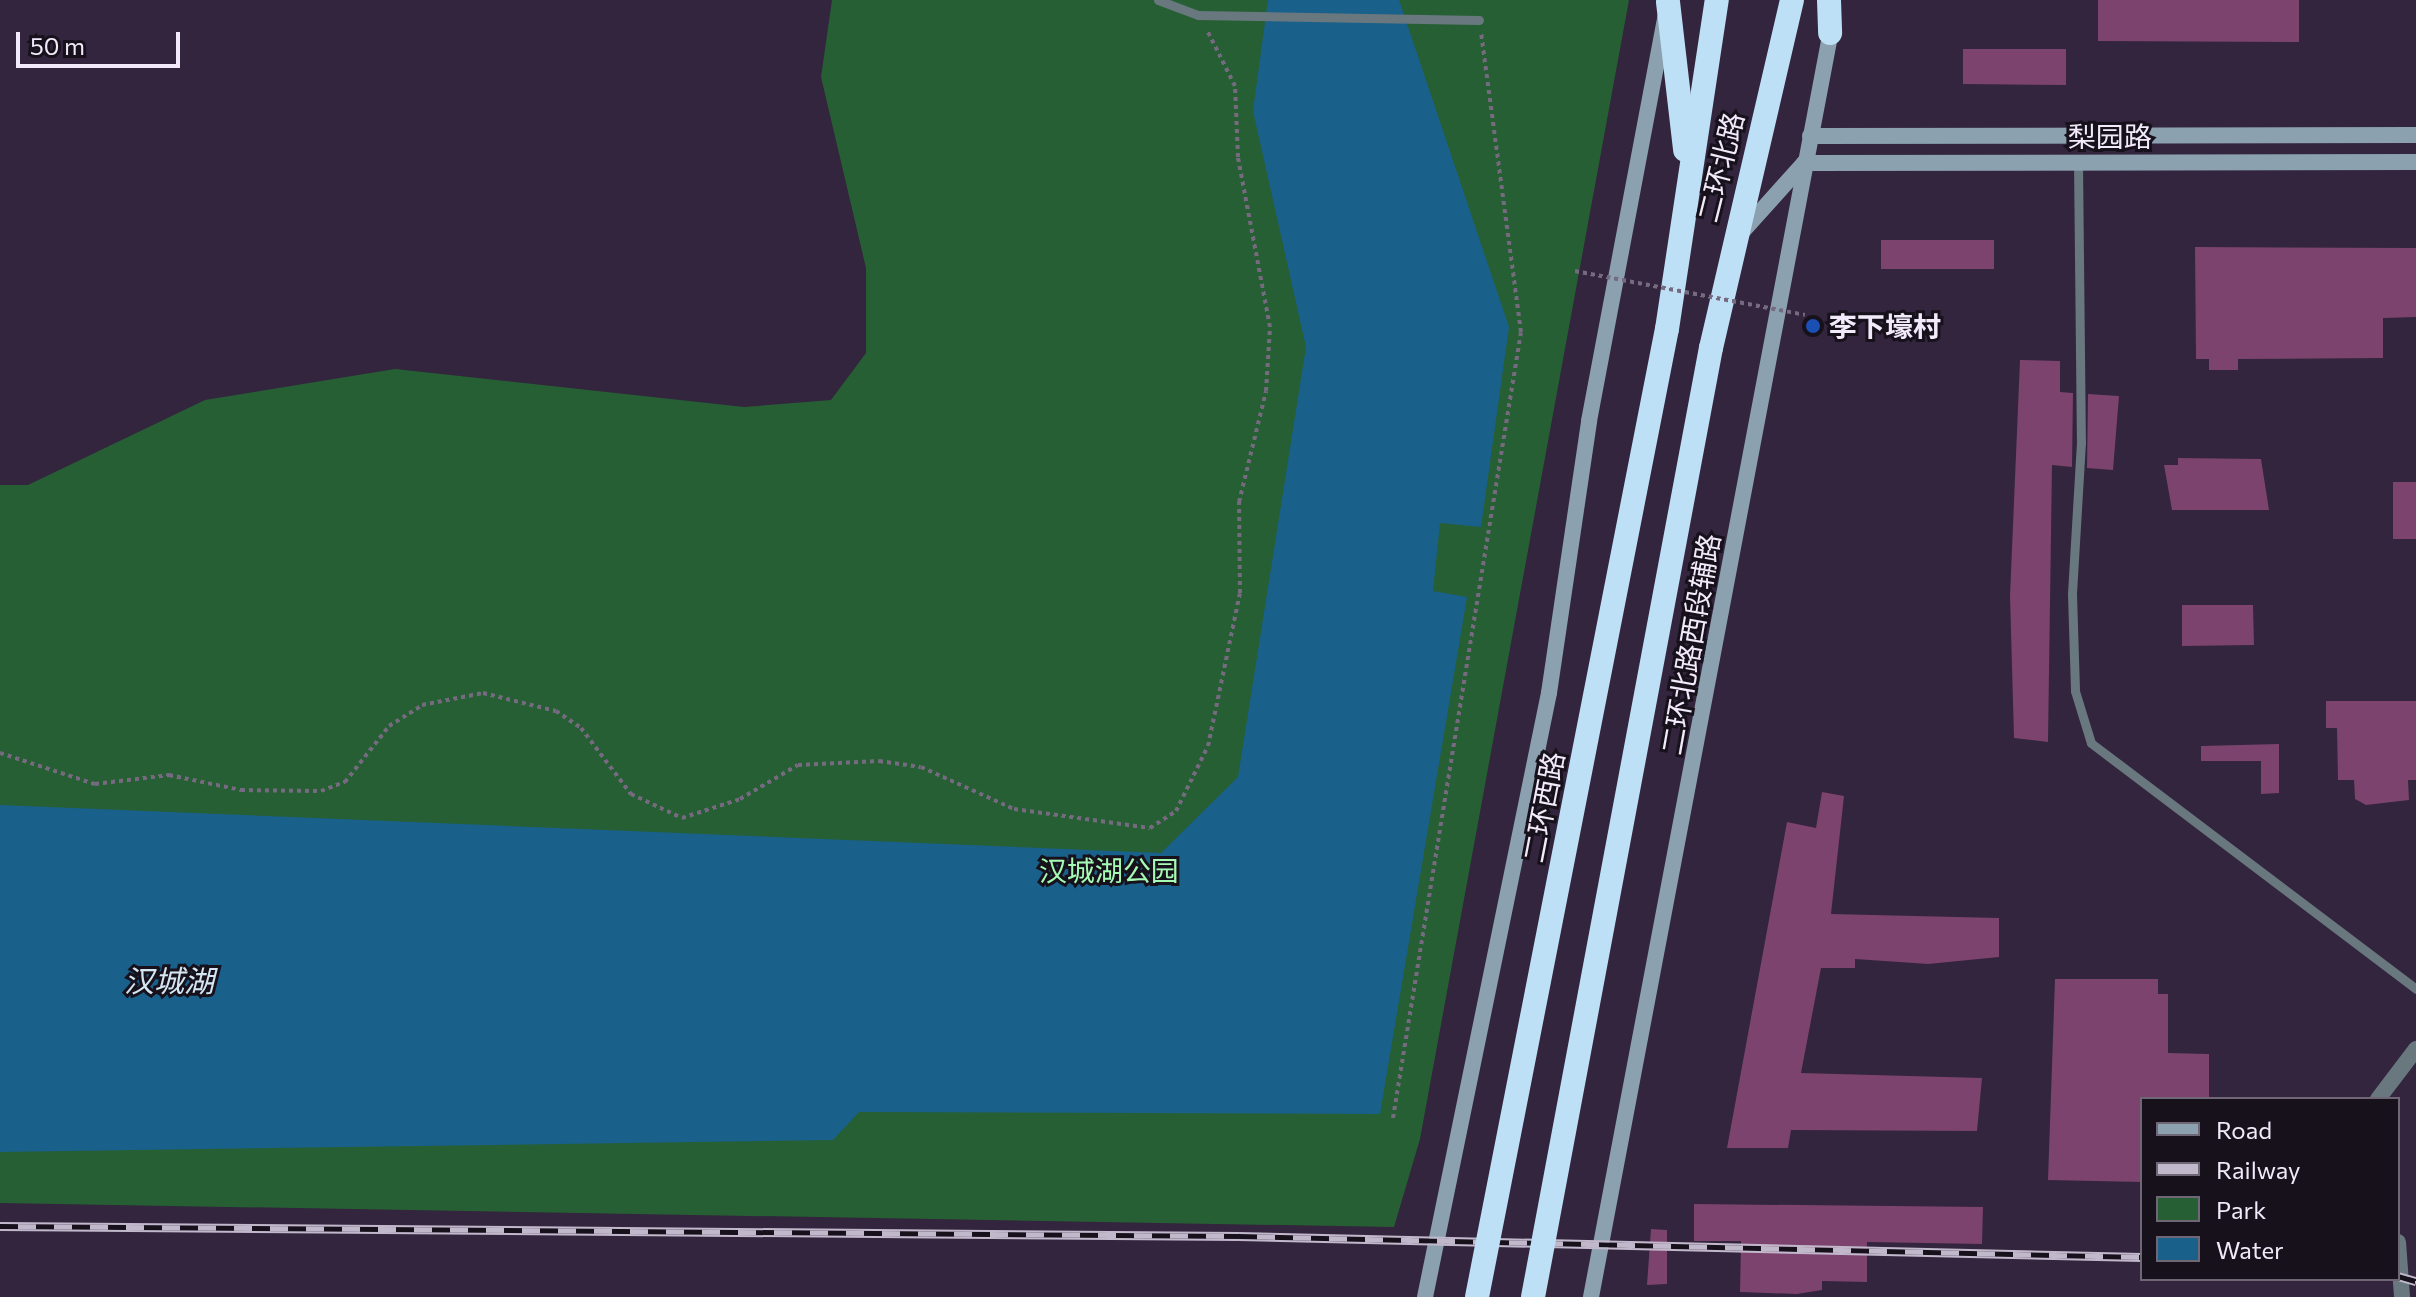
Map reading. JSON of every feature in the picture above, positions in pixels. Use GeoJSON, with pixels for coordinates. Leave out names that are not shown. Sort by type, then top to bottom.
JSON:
{"type":"FeatureCollection","features":[{"type":"Feature","properties":{"kind":"highway","name":"二环北路"},"geometry":{"type":"LineString","coordinates":[[1667,329],[1717,0]]}},
{"type":"Feature","properties":{"kind":"highway","name":"二环北路"},"geometry":{"type":"LineString","coordinates":[[1533,1297],[1711,348],[1732,245],[1792,0]]}},
{"type":"Feature","properties":{"kind":"highway"},"geometry":{"type":"LineString","coordinates":[[1829,0],[1830,33]]}},
{"type":"Feature","properties":{"kind":"highway"},"geometry":{"type":"LineString","coordinates":[[1668,1],[1690,189]]}},
{"type":"Feature","properties":{"kind":"highway","name":"二环西路"},"geometry":{"type":"LineString","coordinates":[[1477,1297],[1667,329]]}},
{"type":"Feature","properties":{"kind":"main road","name":"二环北路西段辅路"},"geometry":{"type":"LineString","coordinates":[[1591,1297],[1804,163],[1839,0]]}},
{"type":"Feature","properties":{"kind":"main road"},"geometry":{"type":"LineString","coordinates":[[1425,1297],[1549,693],[1589,421],[1668,1]]}},
{"type":"Feature","properties":{"kind":"main road","name":"梨园路"},"geometry":{"type":"LineString","coordinates":[[1810,136],[2416,135]]}},
{"type":"Feature","properties":{"kind":"main road","name":"梨园路"},"geometry":{"type":"LineString","coordinates":[[1804,163],[2416,162]]}},
{"type":"Feature","properties":{"kind":"main road"},"geometry":{"type":"LineString","coordinates":[[1732,245],[1804,163]]}},
{"type":"Feature","properties":{"kind":"street"},"geometry":{"type":"LineString","coordinates":[[2380,1097],[2416,1049]]}},
{"type":"Feature","properties":{"kind":"street"},"geometry":{"type":"LineString","coordinates":[[2400,1270],[2402,1297]]}},
{"type":"Feature","properties":{"kind":"lane"},"geometry":{"type":"LineString","coordinates":[[1158,0],[1198,15],[1479,20]]}},
{"type":"Feature","properties":{"kind":"lane"},"geometry":{"type":"LineString","coordinates":[[2078,162],[2081,442],[2072,594],[2075,691],[2091,743],[2416,989]]}},
{"type":"Feature","properties":{"kind":"path"},"geometry":{"type":"LineString","coordinates":[[0,753],[95,784],[169,775],[241,790],[321,791],[345,782],[389,726],[422,705],[483,693],[556,711],[581,728],[631,794],[682,818],[740,799],[798,765],[879,761],[921,767],[1014,809],[1150,828],[1176,811],[1208,746],[1240,593],[1239,502],[1268,365],[1263,261],[1238,157],[1235,86],[1198,15]]}},
{"type":"Feature","properties":{"kind":"path"},"geometry":{"type":"LineString","coordinates":[[1393,1118],[1521,332],[1479,20]]}},
{"type":"Feature","properties":{"kind":"path"},"geometry":{"type":"LineString","coordinates":[[1575,271],[1805,315]]}},
{"type":"Feature","properties":{"kind":"green space","name":"汉城湖公园"},"geometry":{"type":"Polygon","coordinates":[[[832,0],[1629,0],[1420,1139],[1394,1227],[0,1203],[0,485],[28,485],[205,400],[395,369],[744,407],[831,400],[866,353],[866,268],[821,77],[832,0]]]}},
{"type":"Feature","properties":{"kind":"water","name":"汉城湖"},"geometry":{"type":"Polygon","coordinates":[[[1268,0],[1399,0],[1509,327],[1481,527],[1440,523],[1433,591],[1467,597],[1380,1114],[859,1112],[833,1140],[0,1152],[0,805],[1161,853],[1238,777],[1306,347],[1253,111],[1268,0]]]}},
{"type":"Feature","properties":{"kind":"building"},"geometry":{"type":"Polygon","coordinates":[[[2098,0],[2299,0],[2299,42],[2098,41],[2098,0]]]}},
{"type":"Feature","properties":{"kind":"building"},"geometry":{"type":"Polygon","coordinates":[[[1963,49],[2066,49],[2066,85],[1963,84],[1963,49]]]}},
{"type":"Feature","properties":{"kind":"building"},"geometry":{"type":"Polygon","coordinates":[[[1881,240],[1994,240],[1994,269],[1881,269],[1881,240]]]}},
{"type":"Feature","properties":{"kind":"building"},"geometry":{"type":"Polygon","coordinates":[[[2195,247],[2416,248],[2416,317],[2383,318],[2383,358],[2238,359],[2238,370],[2209,370],[2209,359],[2196,359],[2195,247]]]}},
{"type":"Feature","properties":{"kind":"building"},"geometry":{"type":"Polygon","coordinates":[[[2020,360],[2060,361],[2060,392],[2073,393],[2072,467],[2052,465],[2048,742],[2014,738],[2010,596],[2020,360]]]}},
{"type":"Feature","properties":{"kind":"building"},"geometry":{"type":"Polygon","coordinates":[[[2088,394],[2119,396],[2113,470],[2087,468],[2088,394]]]}},
{"type":"Feature","properties":{"kind":"building"},"geometry":{"type":"Polygon","coordinates":[[[2178,458],[2261,459],[2269,510],[2172,510],[2164,465],[2178,465],[2178,458]]]}},
{"type":"Feature","properties":{"kind":"building"},"geometry":{"type":"Polygon","coordinates":[[[2393,482],[2416,482],[2416,539],[2393,539],[2393,482]]]}},
{"type":"Feature","properties":{"kind":"building"},"geometry":{"type":"Polygon","coordinates":[[[2182,605],[2253,605],[2254,645],[2182,646],[2182,605]]]}},
{"type":"Feature","properties":{"kind":"building"},"geometry":{"type":"Polygon","coordinates":[[[2326,701],[2416,701],[2416,780],[2408,780],[2409,800],[2366,805],[2355,799],[2354,780],[2338,780],[2337,728],[2326,728],[2326,701]]]}},
{"type":"Feature","properties":{"kind":"building"},"geometry":{"type":"Polygon","coordinates":[[[2279,744],[2279,793],[2261,794],[2261,761],[2201,761],[2201,746],[2279,744]]]}},
{"type":"Feature","properties":{"kind":"building"},"geometry":{"type":"Polygon","coordinates":[[[1822,792],[1844,796],[1831,914],[1999,918],[1999,957],[1928,964],[1855,959],[1855,968],[1821,968],[1801,1073],[1982,1078],[1977,1131],[1791,1130],[1788,1148],[1727,1148],[1787,822],[1816,828],[1822,792]]]}},
{"type":"Feature","properties":{"kind":"building"},"geometry":{"type":"Polygon","coordinates":[[[2055,979],[2158,979],[2158,994],[2168,994],[2168,1053],[2209,1054],[2209,1097],[2140,1097],[2140,1182],[2048,1180],[2055,979]]]}},
{"type":"Feature","properties":{"kind":"building"},"geometry":{"type":"Polygon","coordinates":[[[1694,1204],[1983,1207],[1982,1244],[1867,1242],[1867,1282],[1822,1281],[1822,1290],[1797,1294],[1740,1292],[1741,1241],[1694,1241],[1694,1204]]]}},
{"type":"Feature","properties":{"kind":"building"},"geometry":{"type":"Polygon","coordinates":[[[1651,1229],[1667,1230],[1667,1284],[1647,1285],[1651,1229]]]}},
{"type":"Feature","properties":{"kind":"railway"},"geometry":{"type":"LineString","coordinates":[[0,1226],[1239,1236],[2140,1257]]}},
{"type":"Feature","properties":{"kind":"railway"},"geometry":{"type":"LineString","coordinates":[[2400,1277],[2416,1281]]}},
{"type":"Feature","properties":{"kind":"place","name":"李下壕村"},"geometry":{"type":"Point","coordinates":[1813,326]}}]}
